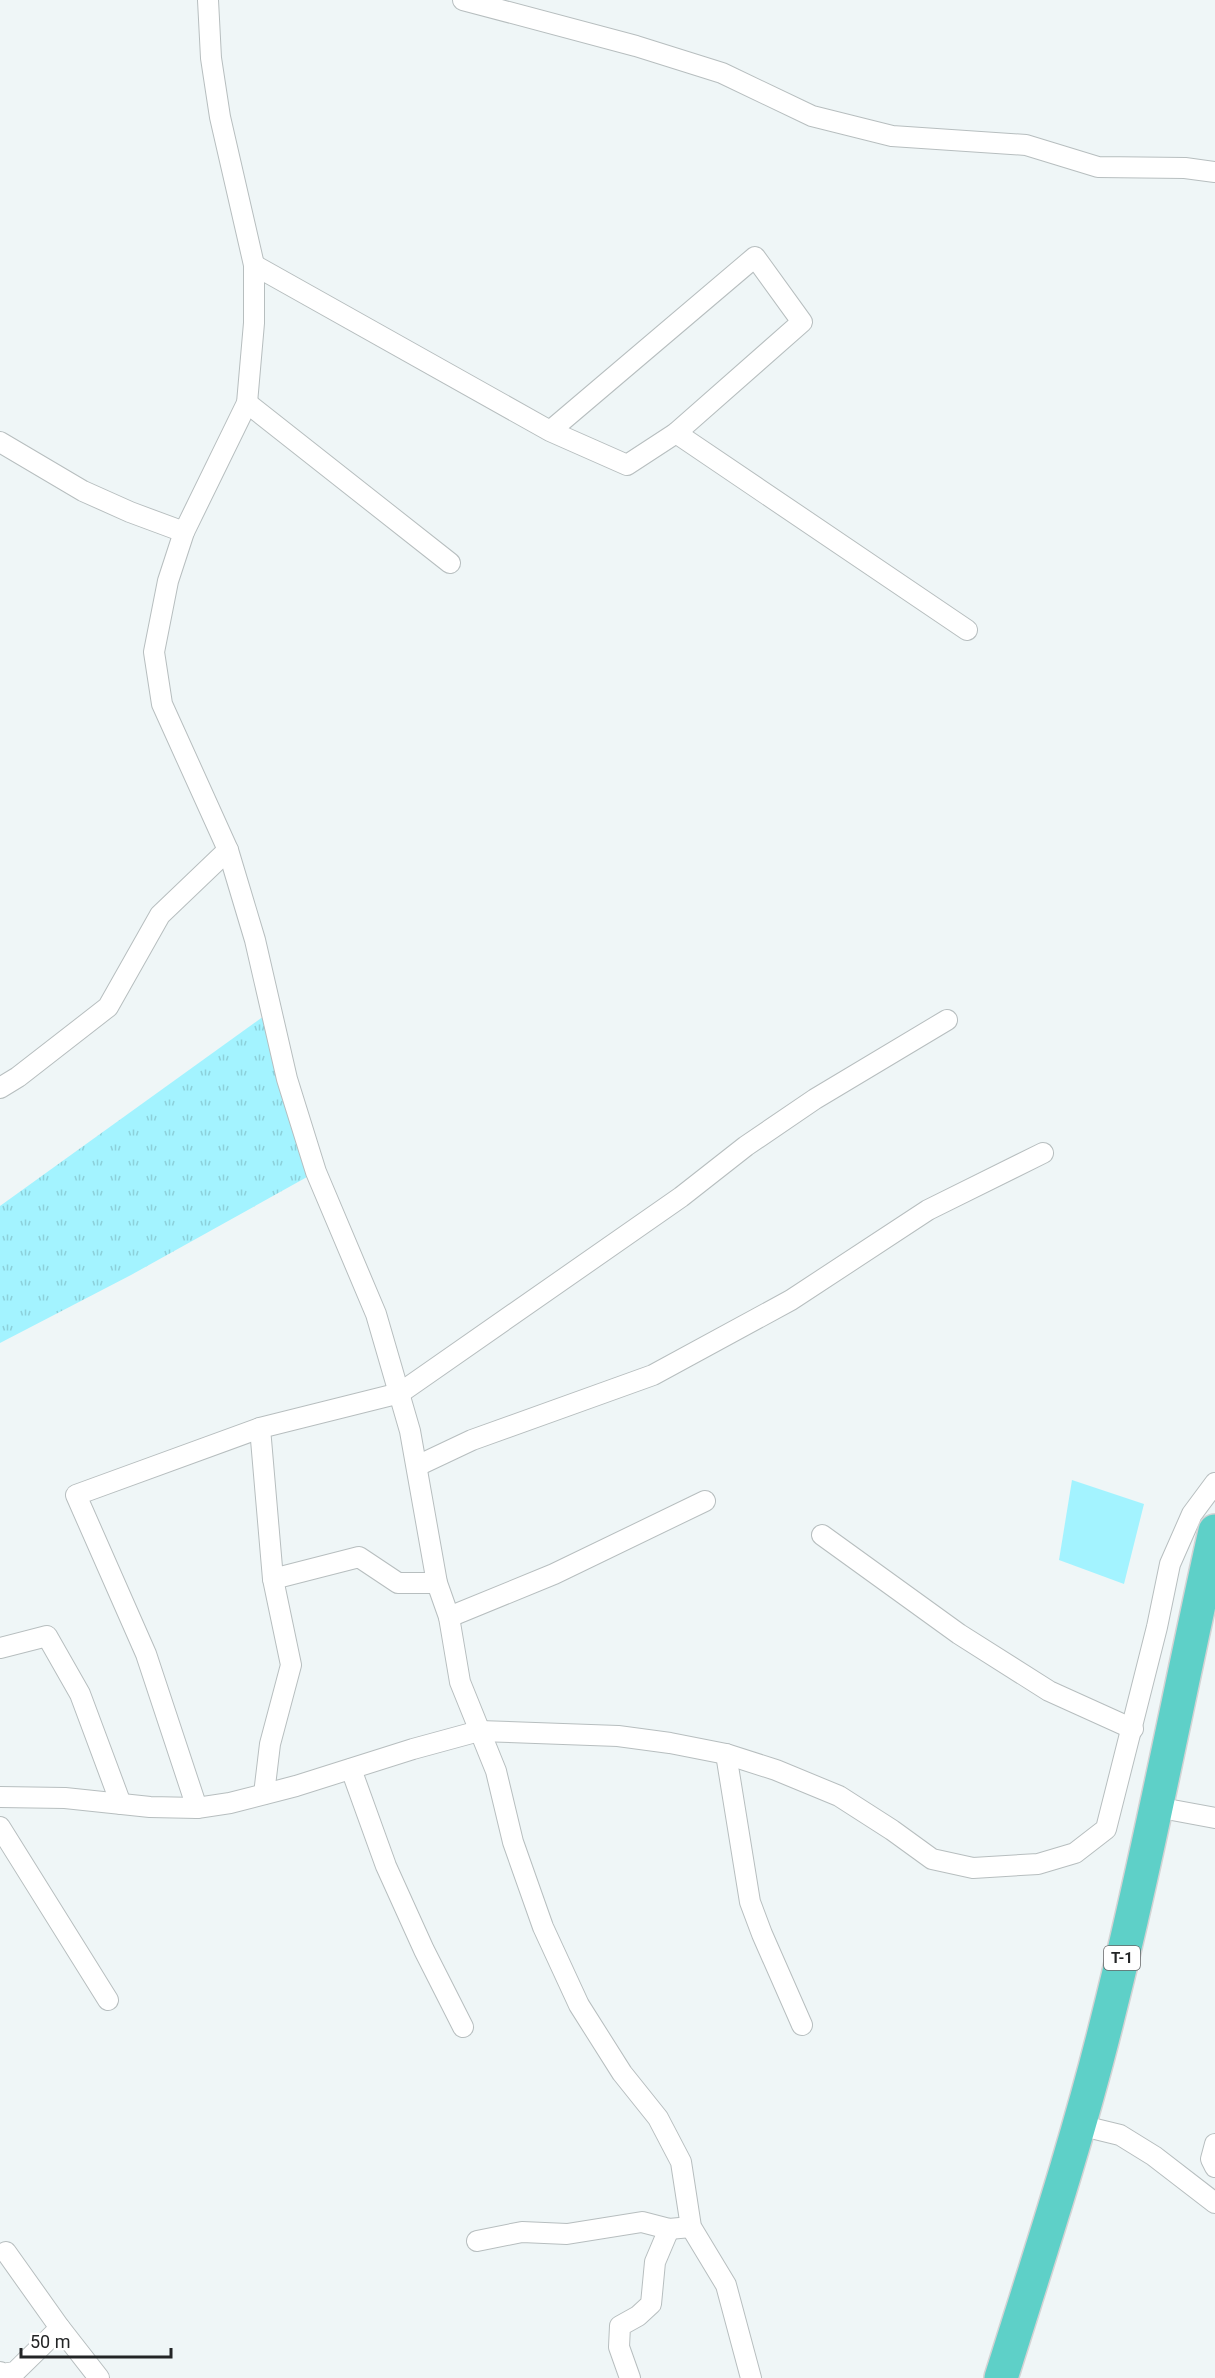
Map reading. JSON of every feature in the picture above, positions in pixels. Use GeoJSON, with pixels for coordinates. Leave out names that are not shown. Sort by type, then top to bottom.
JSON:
{"type":"FeatureCollection","features":[{"type":"Feature","properties":{"kind":"highway","name":"T-1"},"geometry":{"type":"LineString","coordinates":[[1001,2378],[1079,2125],[1109,2014],[1215,1531]]}},
{"type":"Feature","properties":{"kind":"street"},"geometry":{"type":"LineString","coordinates":[[208,0],[211,57],[220,117],[254,265],[254,323],[247,402],[184,532],[168,580],[154,652],[162,704],[228,850],[255,940],[287,1078],[320,1182],[376,1314],[400,1393],[417,1466],[437,1583],[449,1617],[460,1682],[496,1771],[513,1842],[543,1928],[579,2005],[622,2073],[658,2118],[681,2162],[691,2226],[726,2285],[752,2378]]}},
{"type":"Feature","properties":{"kind":"street"},"geometry":{"type":"LineString","coordinates":[[463,0],[636,46],[722,73],[812,116],[892,136],[1026,145],[1098,167],[1185,168],[1215,172]]}},
{"type":"Feature","properties":{"kind":"street"},"geometry":{"type":"LineString","coordinates":[[254,265],[550,431],[627,465],[676,433],[802,322],[755,257],[550,431]]}},
{"type":"Feature","properties":{"kind":"street"},"geometry":{"type":"LineString","coordinates":[[247,402],[450,563]]}},
{"type":"Feature","properties":{"kind":"street"},"geometry":{"type":"LineString","coordinates":[[676,433],[968,630]]}},
{"type":"Feature","properties":{"kind":"street"},"geometry":{"type":"LineString","coordinates":[[0,442],[83,491],[184,532]]}},
{"type":"Feature","properties":{"kind":"street"},"geometry":{"type":"LineString","coordinates":[[0,1088],[18,1077],[108,1007],[160,915],[228,850]]}},
{"type":"Feature","properties":{"kind":"street"},"geometry":{"type":"LineString","coordinates":[[197,1808],[146,1654],[76,1495],[261,1428],[400,1393],[681,1197],[746,1146],[815,1099],[947,1020]]}},
{"type":"Feature","properties":{"kind":"street"},"geometry":{"type":"LineString","coordinates":[[417,1466],[471,1440],[653,1376],[791,1300],[928,1210],[1043,1153]]}},
{"type":"Feature","properties":{"kind":"street"},"geometry":{"type":"LineString","coordinates":[[261,1428],[273,1579],[291,1665],[270,1744],[264,1794]]}},
{"type":"Feature","properties":{"kind":"street"},"geometry":{"type":"LineString","coordinates":[[0,1797],[65,1798],[197,1808],[230,1803],[264,1794],[479,1731],[618,1736],[726,1754],[776,1770],[839,1796],[932,1859],[973,1868],[1038,1864],[1075,1853],[1106,1829],[1170,1564],[1192,1514],[1215,1483]]}},
{"type":"Feature","properties":{"kind":"street"},"geometry":{"type":"LineString","coordinates":[[449,1617],[554,1574],[705,1501]]}},
{"type":"Feature","properties":{"kind":"street"},"geometry":{"type":"LineString","coordinates":[[822,1535],[959,1634],[1049,1691],[1132,1729]]}},
{"type":"Feature","properties":{"kind":"street"},"geometry":{"type":"LineString","coordinates":[[273,1579],[359,1557],[398,1583],[437,1583]]}},
{"type":"Feature","properties":{"kind":"street"},"geometry":{"type":"LineString","coordinates":[[0,1648],[47,1636],[80,1694],[121,1804]]}},
{"type":"Feature","properties":{"kind":"street"},"geometry":{"type":"LineString","coordinates":[[726,1754],[750,1902],[802,2025]]}},
{"type":"Feature","properties":{"kind":"street"},"geometry":{"type":"LineString","coordinates":[[351,1769],[386,1866],[424,1950],[463,2027]]}},
{"type":"Feature","properties":{"kind":"street"},"geometry":{"type":"LineString","coordinates":[[1156,1807],[1215,1818]]}},
{"type":"Feature","properties":{"kind":"street"},"geometry":{"type":"LineString","coordinates":[[0,1827],[108,2000]]}},
{"type":"Feature","properties":{"kind":"street"},"geometry":{"type":"LineString","coordinates":[[1079,2125],[1120,2135],[1154,2156],[1215,2203]]}},
{"type":"Feature","properties":{"kind":"street"},"geometry":{"type":"LineString","coordinates":[[1215,2144],[1211,2159],[1215,2167]]}},
{"type":"Feature","properties":{"kind":"street"},"geometry":{"type":"LineString","coordinates":[[477,2241],[522,2232],[567,2234],[642,2222],[669,2229],[691,2226]]}},
{"type":"Feature","properties":{"kind":"street"},"geometry":{"type":"LineString","coordinates":[[630,2378],[619,2347],[620,2326],[638,2316],[651,2304],[655,2262],[669,2229]]}},
{"type":"Feature","properties":{"kind":"street"},"geometry":{"type":"LineString","coordinates":[[6,2252],[99,2378]]}},
{"type":"Feature","properties":{"kind":"street"},"geometry":{"type":"LineString","coordinates":[[0,2372],[2,2374],[15,2372],[60,2328]]}},
{"type":"Feature","properties":{"kind":"green space"},"geometry":{"type":"Polygon","coordinates":[[[271,1011],[316,1172],[131,1275],[0,1343],[0,1206],[271,1011]]]}},
{"type":"Feature","properties":{"kind":"green space"},"geometry":{"type":"Polygon","coordinates":[[[1072,1480],[1144,1504],[1124,1584],[1059,1560],[1072,1480]]]}}]}
